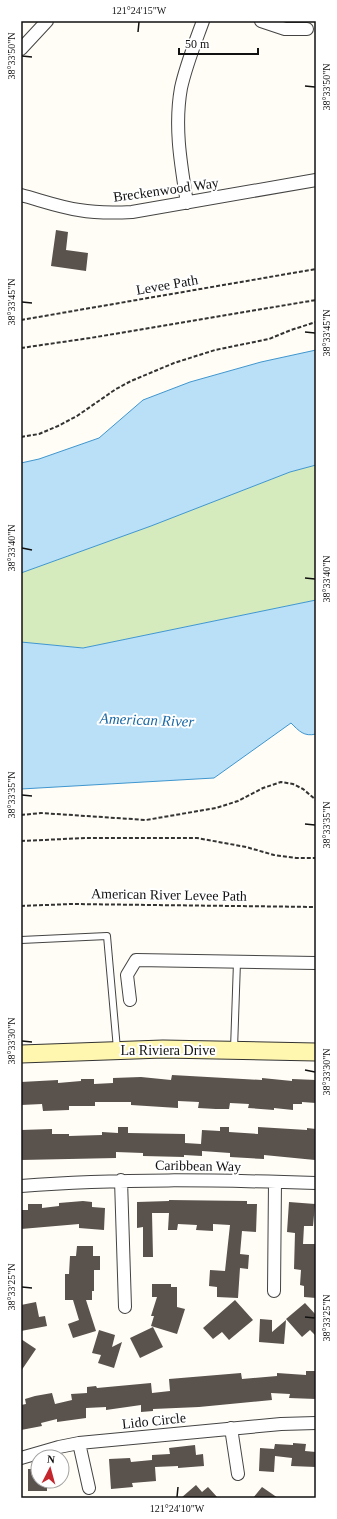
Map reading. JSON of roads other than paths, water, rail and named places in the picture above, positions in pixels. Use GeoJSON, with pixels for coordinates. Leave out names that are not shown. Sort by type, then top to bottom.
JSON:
{"type":"FeatureCollection","features":[{"type":"Feature","properties":{"kind":"street"},"geometry":{"type":"LineString","coordinates":[[21,49],[47,21]]}},
{"type":"Feature","properties":{"kind":"street"},"geometry":{"type":"LineString","coordinates":[[187,203],[179,147],[178,110],[186,67],[203,21]]}},
{"type":"Feature","properties":{"kind":"street"},"geometry":{"type":"LineString","coordinates":[[261,21],[285,29],[307,29]]}},
{"type":"Feature","properties":{"kind":"street","name":"Breckenwood Way"},"geometry":{"type":"LineString","coordinates":[[21,194],[57,206],[78,210],[108,213],[132,212],[316,180]]}},
{"type":"Feature","properties":{"kind":"street"},"geometry":{"type":"LineString","coordinates":[[130,1000],[127,974],[136,960],[316,964]]}},
{"type":"Feature","properties":{"kind":"street","name":"La Riviera Drive"},"geometry":{"type":"LineString","coordinates":[[21,1054],[117,1050],[316,1052]]}},
{"type":"Feature","properties":{"kind":"street"},"geometry":{"type":"LineString","coordinates":[[121,1180],[125,1307]]}},
{"type":"Feature","properties":{"kind":"street","name":"Caribbean Way"},"geometry":{"type":"LineString","coordinates":[[21,1186],[121,1180],[316,1183]]}},
{"type":"Feature","properties":{"kind":"street"},"geometry":{"type":"LineString","coordinates":[[274,1291],[276,1182]]}},
{"type":"Feature","properties":{"kind":"street","name":"Lido Circle"},"geometry":{"type":"LineString","coordinates":[[21,1458],[79,1443],[232,1428],[316,1423]]}},
{"type":"Feature","properties":{"kind":"street"},"geometry":{"type":"LineString","coordinates":[[232,1428],[238,1474]]}},
{"type":"Feature","properties":{"kind":"street"},"geometry":{"type":"LineString","coordinates":[[79,1443],[89,1488]]}},
{"type":"Feature","properties":{"kind":"lane"},"geometry":{"type":"LineString","coordinates":[[21,940],[107,936],[117,1050]]}},
{"type":"Feature","properties":{"kind":"lane"},"geometry":{"type":"LineString","coordinates":[[234,1050],[237,962]]}},
{"type":"Feature","properties":{"kind":"water"},"geometry":{"type":"Polygon","coordinates":[[[316,350],[316,465],[290,472],[151,526],[21,573],[21,463],[39,459],[99,438],[143,400],[190,382],[261,362],[316,350]]]}},
{"type":"Feature","properties":{"kind":"water","name":"American River"},"geometry":{"type":"Polygon","coordinates":[[[316,600],[316,734],[305,734],[299,731],[291,723],[214,778],[21,789],[21,642],[83,648],[316,600]]]}}]}
